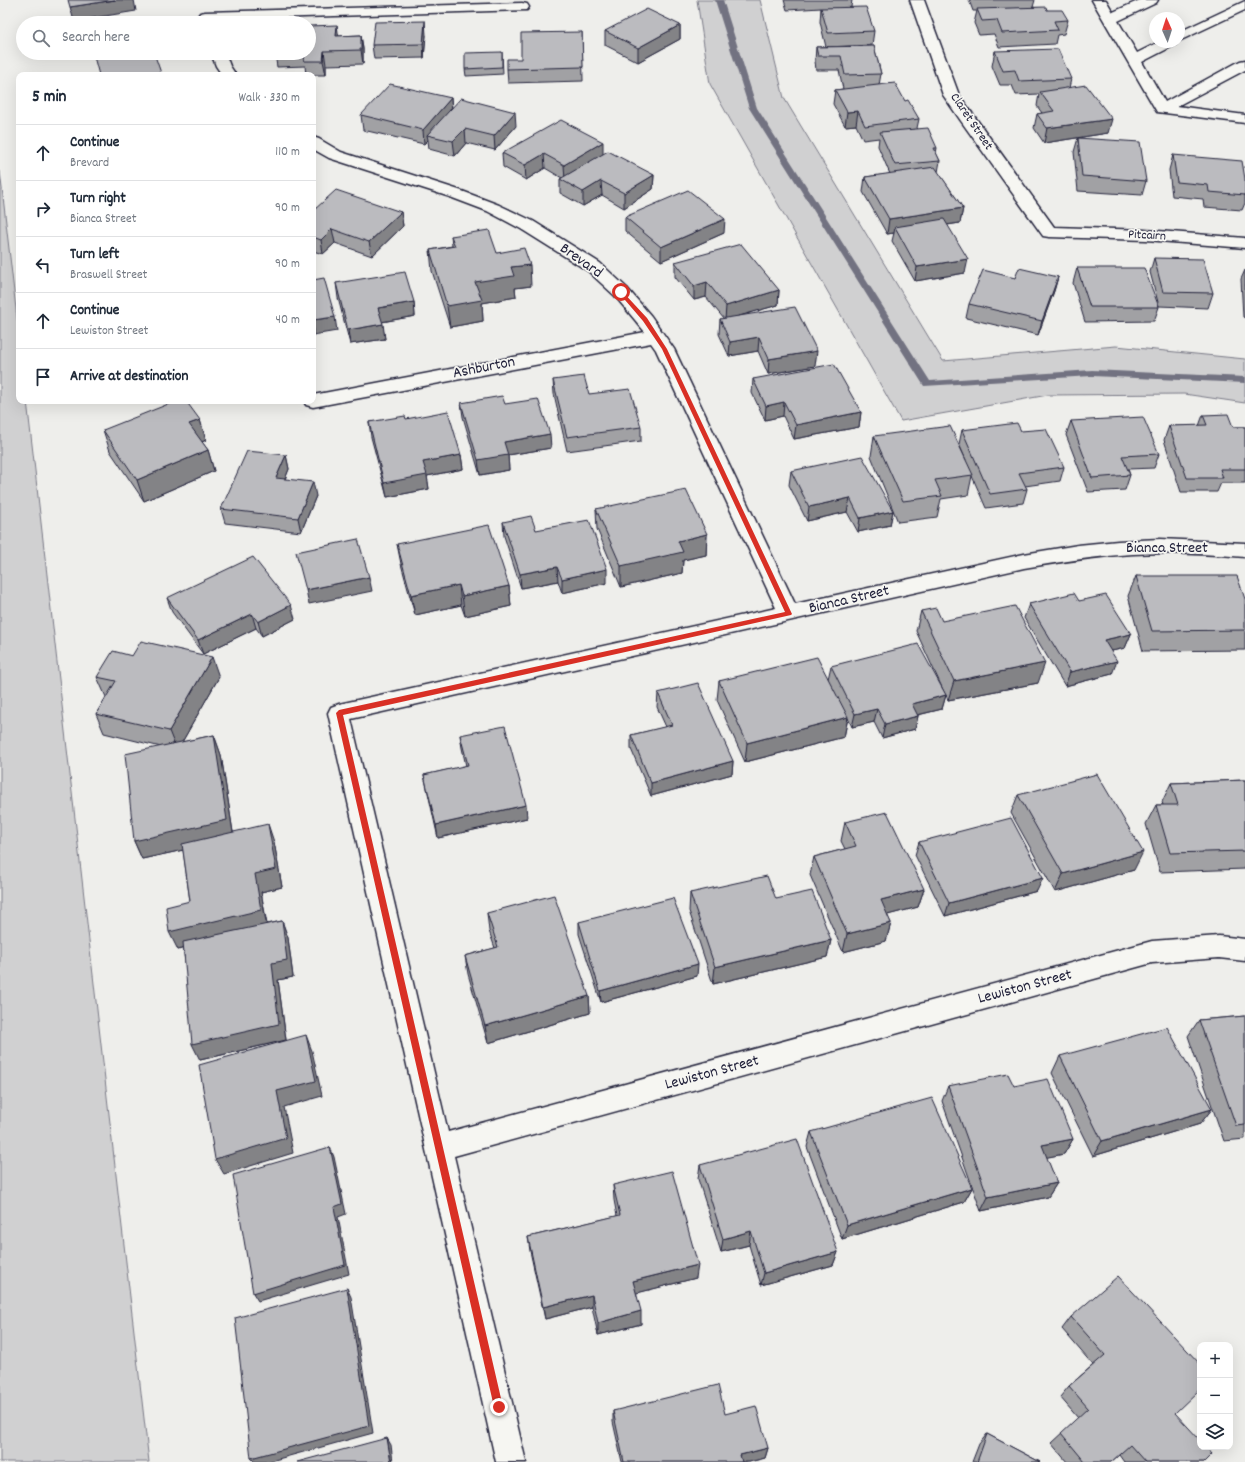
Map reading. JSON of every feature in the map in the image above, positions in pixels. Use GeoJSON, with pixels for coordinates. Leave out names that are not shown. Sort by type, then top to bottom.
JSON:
{"type":"FeatureCollection","features":[{"type":"Feature","properties":{"kind":"street","name":"Claret Street"},"geometry":{"type":"LineString","coordinates":[[917,0],[951,95],[1049,232]]}},
{"type":"Feature","properties":{"kind":"street"},"geometry":{"type":"LineString","coordinates":[[204,15],[522,7]]}},
{"type":"Feature","properties":{"kind":"street"},"geometry":{"type":"LineString","coordinates":[[221,60],[227,72]]}},
{"type":"Feature","properties":{"kind":"street","name":"Brevard"},"geometry":{"type":"LineString","coordinates":[[316,144],[335,155],[456,194],[493,208],[527,225],[594,267],[621,292],[645,320],[665,349],[789,614]]}},
{"type":"Feature","properties":{"kind":"street","name":"Pitcairn"},"geometry":{"type":"LineString","coordinates":[[1049,232],[1146,235],[1245,243]]}},
{"type":"Feature","properties":{"kind":"street","name":"Ashburton"},"geometry":{"type":"LineString","coordinates":[[316,401],[656,336]]}},
{"type":"Feature","properties":{"kind":"street","name":"Bianca Street"},"geometry":{"type":"LineString","coordinates":[[439,1147],[339,713],[1024,561],[1078,552],[1147,546],[1190,546],[1245,550]]}},
{"type":"Feature","properties":{"kind":"street","name":"Lewiston Street"},"geometry":{"type":"LineString","coordinates":[[439,1147],[1152,952],[1219,947],[1245,950]]}},
{"type":"Feature","properties":{"kind":"street"},"geometry":{"type":"LineString","coordinates":[[439,1147],[511,1462]]}},
{"type":"Feature","properties":{"kind":"lane"},"geometry":{"type":"LineString","coordinates":[[1100,0],[1162,109]]}},
{"type":"Feature","properties":{"kind":"lane"},"geometry":{"type":"LineString","coordinates":[[1110,19],[1151,0]]}},
{"type":"Feature","properties":{"kind":"lane"},"geometry":{"type":"LineString","coordinates":[[1185,35],[1245,5]]}},
{"type":"Feature","properties":{"kind":"lane"},"geometry":{"type":"LineString","coordinates":[[1134,60],[1158,48]]}},
{"type":"Feature","properties":{"kind":"lane"},"geometry":{"type":"LineString","coordinates":[[1162,109],[1245,64]]}},
{"type":"Feature","properties":{"kind":"lane"},"geometry":{"type":"LineString","coordinates":[[1162,109],[1245,119]]}},
{"type":"Feature","properties":{"kind":"shaded area"},"geometry":{"type":"Polygon","coordinates":[[[697,0],[760,0],[784,98],[943,361],[1116,346],[1245,359],[1245,403],[1184,394],[1048,395],[901,421],[710,84],[697,0]]]}},
{"type":"Feature","properties":{"kind":"shaded area"},"geometry":{"type":"Polygon","coordinates":[[[0,171],[16,309],[16,404],[27,404],[149,1462],[0,1462],[0,171]]]}},
{"type":"Feature","properties":{"kind":"building"},"geometry":{"type":"Polygon","coordinates":[[[68,0],[115,0],[70,7],[68,0]]]}},
{"type":"Feature","properties":{"kind":"building"},"geometry":{"type":"Polygon","coordinates":[[[866,7],[874,31],[828,33],[821,8],[866,7]]]}},
{"type":"Feature","properties":{"kind":"building"},"geometry":{"type":"Polygon","coordinates":[[[1046,7],[1047,10],[1062,10],[1068,20],[1054,21],[1058,30],[1002,33],[997,20],[982,21],[977,9],[1046,7]]]}},
{"type":"Feature","properties":{"kind":"building"},"geometry":{"type":"Polygon","coordinates":[[[647,9],[680,25],[638,48],[605,31],[647,9]]]}},
{"type":"Feature","properties":{"kind":"building"},"geometry":{"type":"Polygon","coordinates":[[[425,21],[423,44],[372,45],[375,22],[425,21]]]}},
{"type":"Feature","properties":{"kind":"building"},"geometry":{"type":"Polygon","coordinates":[[[337,25],[336,36],[361,35],[361,50],[324,51],[323,61],[304,61],[316,60],[316,26],[337,25]]]}},
{"type":"Feature","properties":{"kind":"building"},"geometry":{"type":"Polygon","coordinates":[[[582,32],[583,67],[507,69],[507,59],[521,59],[521,33],[582,32]]]}},
{"type":"Feature","properties":{"kind":"building"},"geometry":{"type":"Polygon","coordinates":[[[874,46],[881,74],[845,75],[841,56],[818,56],[816,47],[874,46]]]}},
{"type":"Feature","properties":{"kind":"building"},"geometry":{"type":"Polygon","coordinates":[[[1058,49],[1071,79],[1019,81],[1015,70],[1003,71],[995,51],[1058,49]]]}},
{"type":"Feature","properties":{"kind":"building"},"geometry":{"type":"Polygon","coordinates":[[[502,52],[502,67],[465,69],[465,53],[502,52]]]}},
{"type":"Feature","properties":{"kind":"building"},"geometry":{"type":"Polygon","coordinates":[[[95,60],[156,60],[161,72],[98,72],[95,60]]]}},
{"type":"Feature","properties":{"kind":"building"},"geometry":{"type":"Polygon","coordinates":[[[895,83],[905,101],[908,100],[919,119],[865,126],[858,111],[847,112],[835,90],[895,83]]]}},
{"type":"Feature","properties":{"kind":"building"},"geometry":{"type":"Polygon","coordinates":[[[390,84],[451,98],[423,130],[361,115],[390,84]]]}},
{"type":"Feature","properties":{"kind":"building"},"geometry":{"type":"Polygon","coordinates":[[[1086,85],[1112,119],[1047,128],[1037,114],[1054,111],[1040,92],[1086,85]]]}},
{"type":"Feature","properties":{"kind":"building"},"geometry":{"type":"Polygon","coordinates":[[[461,98],[515,112],[494,136],[465,129],[453,141],[427,135],[461,98]]]}},
{"type":"Feature","properties":{"kind":"building"},"geometry":{"type":"Polygon","coordinates":[[[561,120],[603,142],[564,165],[544,154],[525,165],[502,153],[561,120]]]}},
{"type":"Feature","properties":{"kind":"building"},"geometry":{"type":"Polygon","coordinates":[[[928,128],[937,148],[934,148],[940,161],[895,165],[880,132],[928,128]]]}},
{"type":"Feature","properties":{"kind":"building"},"geometry":{"type":"Polygon","coordinates":[[[1078,138],[1140,142],[1146,181],[1082,176],[1078,138]]]}},
{"type":"Feature","properties":{"kind":"building"},"geometry":{"type":"Polygon","coordinates":[[[608,151],[654,175],[624,193],[601,181],[583,192],[560,179],[608,151]]]}},
{"type":"Feature","properties":{"kind":"building"},"geometry":{"type":"Polygon","coordinates":[[[1173,155],[1242,161],[1245,179],[1245,195],[1209,192],[1208,185],[1177,182],[1173,155]]]}},
{"type":"Feature","properties":{"kind":"building"},"geometry":{"type":"Polygon","coordinates":[[[935,167],[963,208],[889,219],[865,177],[935,167]]]}},
{"type":"Feature","properties":{"kind":"building"},"geometry":{"type":"Polygon","coordinates":[[[336,190],[401,212],[369,242],[332,229],[321,240],[316,238],[316,208],[336,190]]]}},
{"type":"Feature","properties":{"kind":"building"},"geometry":{"type":"Polygon","coordinates":[[[688,190],[725,219],[661,247],[625,217],[688,190]]]}},
{"type":"Feature","properties":{"kind":"building"},"geometry":{"type":"Polygon","coordinates":[[[944,219],[968,259],[917,267],[895,227],[944,219]]]}},
{"type":"Feature","properties":{"kind":"building"},"geometry":{"type":"Polygon","coordinates":[[[489,230],[497,253],[524,248],[530,265],[511,267],[514,276],[475,282],[482,300],[447,306],[430,250],[455,246],[451,236],[489,230]]]}},
{"type":"Feature","properties":{"kind":"building"},"geometry":{"type":"Polygon","coordinates":[[[741,244],[779,290],[726,306],[707,282],[694,286],[675,262],[741,244]]]}},
{"type":"Feature","properties":{"kind":"building"},"geometry":{"type":"Polygon","coordinates":[[[1154,258],[1203,259],[1213,293],[1163,292],[1154,258]]]}},
{"type":"Feature","properties":{"kind":"building"},"geometry":{"type":"Polygon","coordinates":[[[1019,268],[1058,277],[1042,321],[969,304],[983,270],[1015,278],[1019,268]]]}},
{"type":"Feature","properties":{"kind":"building"},"geometry":{"type":"Polygon","coordinates":[[[1077,268],[1144,268],[1159,307],[1090,307],[1077,268]]]}},
{"type":"Feature","properties":{"kind":"building"},"geometry":{"type":"Polygon","coordinates":[[[405,272],[414,302],[378,308],[383,324],[348,330],[336,283],[405,272]]]}},
{"type":"Feature","properties":{"kind":"building"},"geometry":{"type":"Polygon","coordinates":[[[324,278],[335,317],[316,320],[316,279],[324,278]]]}},
{"type":"Feature","properties":{"kind":"building"},"geometry":{"type":"Polygon","coordinates":[[[795,307],[817,351],[769,359],[759,337],[730,342],[720,319],[795,307]]]}},
{"type":"Feature","properties":{"kind":"building"},"geometry":{"type":"Polygon","coordinates":[[[834,364],[861,412],[796,425],[784,402],[766,406],[753,379],[834,364]]]}},
{"type":"Feature","properties":{"kind":"building"},"geometry":{"type":"Polygon","coordinates":[[[584,376],[589,394],[630,389],[641,427],[567,437],[553,380],[584,376]]]}},
{"type":"Feature","properties":{"kind":"building"},"geometry":{"type":"Polygon","coordinates":[[[502,396],[505,404],[538,399],[550,434],[504,442],[508,455],[478,460],[461,403],[502,396]]]}},
{"type":"Feature","properties":{"kind":"building"},"geometry":{"type":"Polygon","coordinates":[[[168,404],[188,404],[200,420],[189,424],[208,450],[137,480],[103,430],[168,404]]]}},
{"type":"Feature","properties":{"kind":"building"},"geometry":{"type":"Polygon","coordinates":[[[448,411],[461,455],[423,462],[427,475],[384,483],[369,422],[405,416],[406,419],[448,411]]]}},
{"type":"Feature","properties":{"kind":"building"},"geometry":{"type":"Polygon","coordinates":[[[1228,414],[1233,427],[1245,427],[1245,469],[1220,469],[1223,478],[1187,478],[1169,426],[1207,425],[1203,415],[1228,414]]]}},
{"type":"Feature","properties":{"kind":"building"},"geometry":{"type":"Polygon","coordinates":[[[1143,417],[1159,454],[1122,456],[1130,475],[1092,478],[1071,421],[1143,417]]]}},
{"type":"Feature","properties":{"kind":"building"},"geometry":{"type":"Polygon","coordinates":[[[1017,423],[1021,431],[1046,429],[1064,467],[1019,473],[1027,489],[990,494],[962,430],[1017,423]]]}},
{"type":"Feature","properties":{"kind":"building"},"geometry":{"type":"Polygon","coordinates":[[[950,426],[973,475],[935,480],[942,496],[903,501],[874,436],[950,426]]]}},
{"type":"Feature","properties":{"kind":"building"},"geometry":{"type":"Polygon","coordinates":[[[247,451],[286,455],[276,478],[313,482],[298,518],[221,509],[247,451]]]}},
{"type":"Feature","properties":{"kind":"building"},"geometry":{"type":"Polygon","coordinates":[[[862,456],[893,511],[860,518],[850,498],[809,507],[791,471],[862,456]]]}},
{"type":"Feature","properties":{"kind":"building"},"geometry":{"type":"Polygon","coordinates":[[[686,490],[707,534],[678,541],[683,552],[621,566],[596,509],[686,490]]]}},
{"type":"Feature","properties":{"kind":"building"},"geometry":{"type":"Polygon","coordinates":[[[531,516],[536,530],[589,520],[607,569],[562,579],[557,567],[520,574],[503,522],[531,516]]]}},
{"type":"Feature","properties":{"kind":"building"},"geometry":{"type":"Polygon","coordinates":[[[489,525],[509,586],[462,596],[459,585],[411,595],[397,544],[489,525]]]}},
{"type":"Feature","properties":{"kind":"building"},"geometry":{"type":"Polygon","coordinates":[[[358,539],[369,577],[306,590],[296,552],[358,539]]]}},
{"type":"Feature","properties":{"kind":"building"},"geometry":{"type":"Polygon","coordinates":[[[253,557],[291,605],[258,622],[252,614],[198,640],[167,598],[253,557]]]}},
{"type":"Feature","properties":{"kind":"building"},"geometry":{"type":"Polygon","coordinates":[[[1136,576],[1237,576],[1245,599],[1245,630],[1152,631],[1136,576]]]}},
{"type":"Feature","properties":{"kind":"building"},"geometry":{"type":"Polygon","coordinates":[[[1074,593],[1079,601],[1106,595],[1131,634],[1104,640],[1117,661],[1070,672],[1029,604],[1074,593]]]}},
{"type":"Feature","properties":{"kind":"building"},"geometry":{"type":"Polygon","coordinates":[[[1015,606],[1045,663],[954,681],[921,611],[936,608],[942,621],[1015,606]]]}},
{"type":"Feature","properties":{"kind":"building"},"geometry":{"type":"Polygon","coordinates":[[[141,641],[212,657],[169,731],[96,714],[116,681],[97,677],[113,651],[132,656],[141,641]]]}},
{"type":"Feature","properties":{"kind":"building"},"geometry":{"type":"Polygon","coordinates":[[[918,644],[946,695],[912,704],[918,716],[885,724],[877,709],[855,714],[831,666],[918,644]]]}},
{"type":"Feature","properties":{"kind":"building"},"geometry":{"type":"Polygon","coordinates":[[[817,657],[848,717],[747,743],[719,681],[817,657]]]}},
{"type":"Feature","properties":{"kind":"building"},"geometry":{"type":"Polygon","coordinates":[[[698,683],[733,761],[651,783],[631,735],[672,725],[658,693],[698,683]]]}},
{"type":"Feature","properties":{"kind":"building"},"geometry":{"type":"Polygon","coordinates":[[[505,726],[526,805],[436,825],[424,775],[468,765],[460,735],[505,726]]]}},
{"type":"Feature","properties":{"kind":"building"},"geometry":{"type":"Polygon","coordinates":[[[214,735],[227,820],[134,841],[125,754],[214,735]]]}},
{"type":"Feature","properties":{"kind":"building"},"geometry":{"type":"Polygon","coordinates":[[[1097,774],[1143,852],[1063,874],[1018,795],[1097,774]]]}},
{"type":"Feature","properties":{"kind":"building"},"geometry":{"type":"Polygon","coordinates":[[[1245,780],[1245,851],[1170,853],[1156,805],[1178,805],[1171,783],[1245,780]]]}},
{"type":"Feature","properties":{"kind":"building"},"geometry":{"type":"Polygon","coordinates":[[[887,812],[924,889],[881,900],[891,923],[847,934],[814,857],[856,846],[845,822],[887,812]]]}},
{"type":"Feature","properties":{"kind":"building"},"geometry":{"type":"Polygon","coordinates":[[[1011,818],[1043,878],[949,903],[919,842],[1011,818]]]}},
{"type":"Feature","properties":{"kind":"building"},"geometry":{"type":"Polygon","coordinates":[[[268,824],[276,869],[255,874],[261,910],[169,932],[166,907],[190,901],[182,844],[268,824]]]}},
{"type":"Feature","properties":{"kind":"building"},"geometry":{"type":"Polygon","coordinates":[[[767,876],[776,899],[812,891],[831,940],[715,967],[690,893],[767,876]]]}},
{"type":"Feature","properties":{"kind":"building"},"geometry":{"type":"Polygon","coordinates":[[[554,895],[589,996],[485,1026],[465,956],[498,947],[487,913],[554,895]]]}},
{"type":"Feature","properties":{"kind":"building"},"geometry":{"type":"Polygon","coordinates":[[[673,898],[698,964],[600,991],[579,922],[673,898]]]}},
{"type":"Feature","properties":{"kind":"building"},"geometry":{"type":"Polygon","coordinates":[[[282,921],[287,960],[272,963],[279,1024],[192,1044],[183,942],[282,921]]]}},
{"type":"Feature","properties":{"kind":"building"},"geometry":{"type":"Polygon","coordinates":[[[1245,1016],[1245,1125],[1236,1126],[1199,1020],[1245,1016]]]}},
{"type":"Feature","properties":{"kind":"building"},"geometry":{"type":"Polygon","coordinates":[[[1167,1027],[1212,1109],[1102,1141],[1060,1056],[1167,1027]]]}},
{"type":"Feature","properties":{"kind":"building"},"geometry":{"type":"Polygon","coordinates":[[[306,1035],[316,1081],[277,1091],[286,1138],[215,1159],[199,1065],[306,1035]]]}},
{"type":"Feature","properties":{"kind":"building"},"geometry":{"type":"Polygon","coordinates":[[[1008,1074],[1014,1086],[1048,1079],[1073,1139],[1042,1145],[1057,1183],[988,1197],[948,1086],[1008,1074]]]}},
{"type":"Feature","properties":{"kind":"building"},"geometry":{"type":"Polygon","coordinates":[[[932,1098],[972,1188],[847,1225],[811,1132],[932,1098]]]}},
{"type":"Feature","properties":{"kind":"building"},"geometry":{"type":"Polygon","coordinates":[[[797,1139],[838,1252],[764,1273],[751,1231],[723,1239],[700,1165],[797,1139]]]}},
{"type":"Feature","properties":{"kind":"building"},"geometry":{"type":"Polygon","coordinates":[[[330,1147],[342,1204],[334,1207],[345,1265],[253,1293],[233,1175],[330,1147]]]}},
{"type":"Feature","properties":{"kind":"building"},"geometry":{"type":"Polygon","coordinates":[[[672,1171],[698,1265],[633,1281],[641,1311],[598,1323],[592,1295],[543,1307],[528,1237],[620,1215],[613,1185],[672,1171]]]}},
{"type":"Feature","properties":{"kind":"building"},"geometry":{"type":"Polygon","coordinates":[[[1118,1276],[1197,1361],[1197,1392],[1175,1413],[1197,1437],[1197,1450],[1209,1450],[1212,1454],[1204,1462],[1145,1462],[1130,1445],[1111,1462],[1085,1462],[1061,1433],[1088,1408],[1069,1386],[1105,1355],[1071,1317],[1118,1276]]]}},
{"type":"Feature","properties":{"kind":"building"},"geometry":{"type":"Polygon","coordinates":[[[347,1288],[369,1426],[251,1458],[235,1318],[347,1288]]]}},
{"type":"Feature","properties":{"kind":"building"},"geometry":{"type":"Polygon","coordinates":[[[718,1385],[725,1414],[756,1406],[768,1448],[740,1455],[742,1462],[624,1462],[613,1411],[718,1385]]]}},
{"type":"Feature","properties":{"kind":"building"},"geometry":{"type":"Polygon","coordinates":[[[987,1434],[1040,1462],[977,1462],[987,1434]]]}},
{"type":"Feature","properties":{"kind":"building"},"geometry":{"type":"Polygon","coordinates":[[[387,1438],[391,1462],[297,1462],[387,1438]]]}},
{"type":"Feature","properties":{"kind":"waterway"},"geometry":{"type":"LineString","coordinates":[[719,0],[753,108],[927,384],[1092,373],[1245,380]]}},
{"type":"Feature","properties":{"kind":"route"},"geometry":{"type":"LineString","coordinates":[[499,1407],[339,713],[789,614],[665,349],[645,320],[621,292]]}}]}
